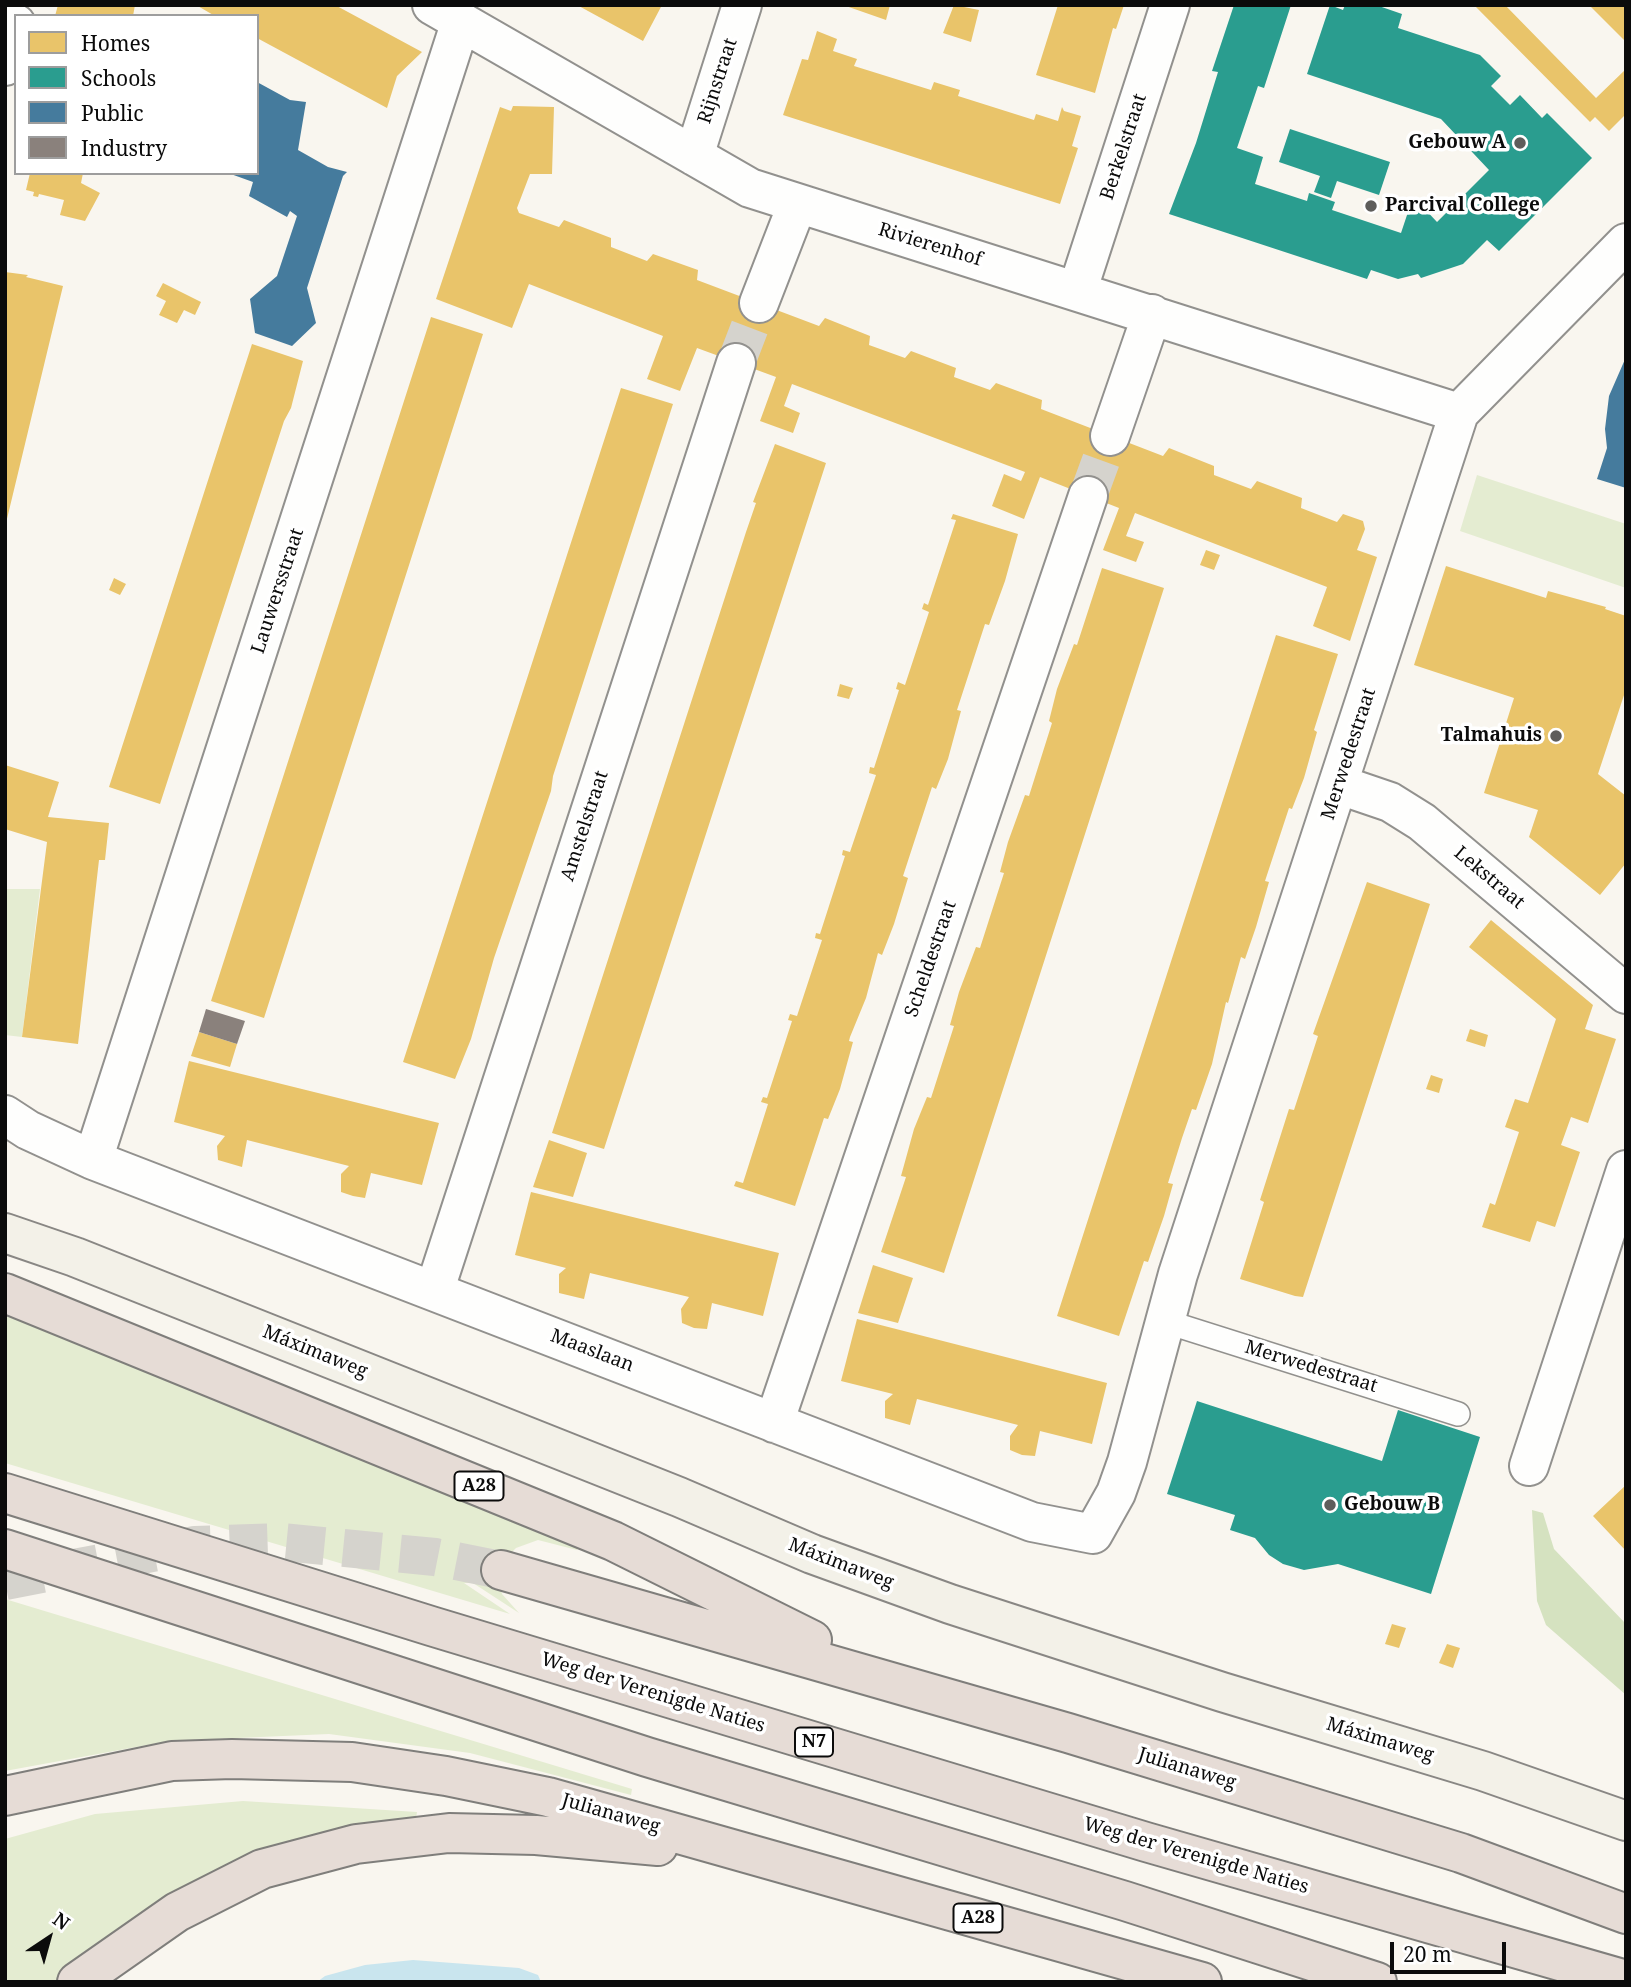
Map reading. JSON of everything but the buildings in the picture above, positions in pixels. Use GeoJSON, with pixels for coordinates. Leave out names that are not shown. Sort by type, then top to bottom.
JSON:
{"type":"FeatureCollection","features":[{"type":"Feature","properties":{"kind":"highway","name":"A28"},"geometry":{"type":"LineString","coordinates":[[5,1293],[614,1541],[898,1683]]}},
{"type":"Feature","properties":{"kind":"highway","name":"Weg der Verenigde Naties"},"geometry":{"type":"LineString","coordinates":[[5,1493],[444,1630],[1146,1842],[1626,1980]]}},
{"type":"Feature","properties":{"kind":"highway"},"geometry":{"type":"LineString","coordinates":[[5,1549],[647,1757],[1125,1901],[1377,1982]]}},
{"type":"Feature","properties":{"kind":"highway","name":"Julianaweg"},"geometry":{"type":"LineString","coordinates":[[501,1570],[898,1683],[1461,1853],[1626,1914]]}},
{"type":"Feature","properties":{"kind":"highway","name":"Julianaweg"},"geometry":{"type":"LineString","coordinates":[[5,1796],[172,1761],[232,1759],[352,1762],[548,1797],[1202,1982]]}},
{"type":"Feature","properties":{"kind":"highway","name":"A28"},"geometry":{"type":"LineString","coordinates":[[77,1982],[177,1912],[262,1869],[356,1844],[449,1833],[536,1835],[754,1854]]}},
{"type":"Feature","properties":{"kind":"main road","name":"Máximaweg"},"geometry":{"type":"LineString","coordinates":[[5,1212],[75,1256]]}},
{"type":"Feature","properties":{"kind":"main road","name":"Máximaweg"},"geometry":{"type":"LineString","coordinates":[[5,1233],[75,1256],[666,1492],[824,1559],[950,1604],[1222,1692],[1494,1775],[1626,1821]]}},
{"type":"Feature","properties":{"kind":"street","name":"Rijnstraat"},"geometry":{"type":"LineString","coordinates":[[694,156],[742,5]]}},
{"type":"Feature","properties":{"kind":"street","name":"Berkelstraat"},"geometry":{"type":"LineString","coordinates":[[1078,289],[1170,5]]}},
{"type":"Feature","properties":{"kind":"street","name":"Rivierenhof"},"geometry":{"type":"LineString","coordinates":[[447,13],[750,188],[797,205],[1078,289],[1459,413]]}},
{"type":"Feature","properties":{"kind":"street","name":"Lauwersstraat"},"geometry":{"type":"LineString","coordinates":[[93,1160],[447,13]]}},
{"type":"Feature","properties":{"kind":"street"},"geometry":{"type":"LineString","coordinates":[[5,66],[14,32]]}},
{"type":"Feature","properties":{"kind":"street"},"geometry":{"type":"LineString","coordinates":[[759,303],[797,205]]}},
{"type":"Feature","properties":{"kind":"street","name":"Merwedestraat"},"geometry":{"type":"LineString","coordinates":[[1093,1534],[1116,1493],[1127,1462],[1164,1321],[1459,413],[1626,243]]}},
{"type":"Feature","properties":{"kind":"street"},"geometry":{"type":"LineString","coordinates":[[1110,436],[1152,314]]}},
{"type":"Feature","properties":{"kind":"street","name":"Amstelstraat"},"geometry":{"type":"LineString","coordinates":[[435,1290],[736,363]]}},
{"type":"Feature","properties":{"kind":"street","name":"Scheldestraat"},"geometry":{"type":"LineString","coordinates":[[774,1423],[1088,496]]}},
{"type":"Feature","properties":{"kind":"street","name":"Lekstraat"},"geometry":{"type":"LineString","coordinates":[[1340,785],[1390,802],[1422,822],[1626,994]]}},
{"type":"Feature","properties":{"kind":"street","name":"Maaslaan"},"geometry":{"type":"LineString","coordinates":[[5,1115],[28,1130],[93,1160],[774,1423],[1032,1522],[1056,1530],[1093,1534]]}},
{"type":"Feature","properties":{"kind":"street"},"geometry":{"type":"LineString","coordinates":[[1529,1466],[1626,1170]]}},
{"type":"Feature","properties":{"kind":"lane","name":"Merwedestraat"},"geometry":{"type":"LineString","coordinates":[[1164,1321],[1458,1414]]}},
{"type":"Feature","properties":{"kind":"green space"},"geometry":{"type":"Polygon","coordinates":[[[1477,475],[1626,524],[1626,588],[1460,531],[1477,475]]]}},
{"type":"Feature","properties":{"kind":"green space"},"geometry":{"type":"Polygon","coordinates":[[[5,889],[40,889],[22,1037],[5,1035],[5,889]]]}},
{"type":"Feature","properties":{"kind":"green space"},"geometry":{"type":"Polygon","coordinates":[[[5,1316],[72,1337],[580,1541],[577,1550],[538,1540],[516,1548],[508,1556],[498,1575],[502,1594],[519,1613],[473,1583],[464,1583],[510,1614],[5,1463],[5,1316]]]}},
{"type":"Feature","properties":{"kind":"green space"},"geometry":{"type":"Polygon","coordinates":[[[1532,1510],[1543,1513],[1554,1549],[1626,1624],[1626,1695],[1546,1625],[1537,1601],[1532,1510]]]}},
{"type":"Feature","properties":{"kind":"green space"},"geometry":{"type":"Polygon","coordinates":[[[5,1599],[632,1789],[631,1795],[470,1753],[329,1734],[169,1741],[5,1771],[5,1599]]]}},
{"type":"Feature","properties":{"kind":"green space"},"geometry":{"type":"Polygon","coordinates":[[[243,1801],[417,1812],[415,1824],[136,1922],[58,1982],[5,1982],[5,1839],[95,1814],[243,1801]]]}},
{"type":"Feature","properties":{"kind":"water"},"geometry":{"type":"Polygon","coordinates":[[[413,1960],[519,1968],[538,1975],[541,1982],[317,1982],[325,1976],[365,1965],[413,1960]]]}},
{"type":"Feature","properties":{"kind":"tunnel"},"geometry":{"type":"LineString","coordinates":[[736,363],[759,303]]}},
{"type":"Feature","properties":{"kind":"tunnel"},"geometry":{"type":"LineString","coordinates":[[1088,496],[1110,436]]}},
{"type":"Feature","properties":{"kind":"tunnel"},"geometry":{"type":"LineString","coordinates":[[5,1581],[195,1545],[283,1542],[435,1557],[501,1570]]}},
{"type":"Feature","properties":{"kind":"place","name":"Gebouw A"},"geometry":{"type":"Point","coordinates":[1520,143]}},
{"type":"Feature","properties":{"kind":"place","name":"Parcival College"},"geometry":{"type":"Point","coordinates":[1371,206]}},
{"type":"Feature","properties":{"kind":"place","name":"Talmahuis"},"geometry":{"type":"Point","coordinates":[1556,736]}},
{"type":"Feature","properties":{"kind":"place","name":"Gebouw B"},"geometry":{"type":"Point","coordinates":[1330,1505]}}]}
